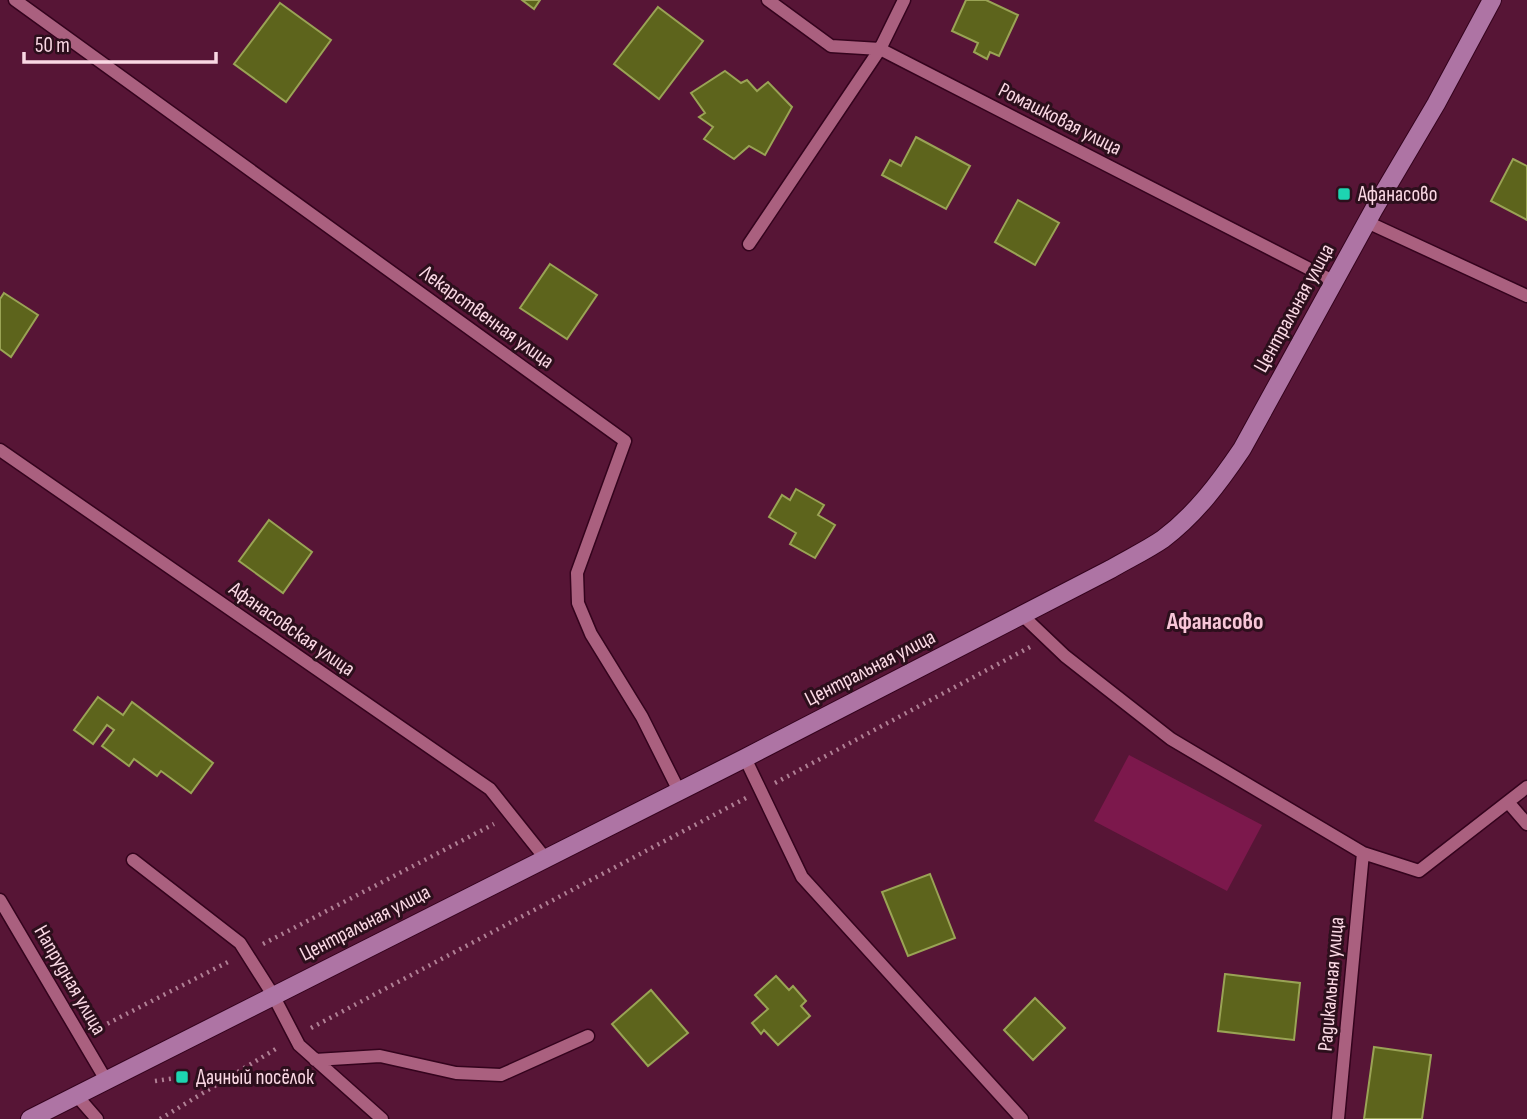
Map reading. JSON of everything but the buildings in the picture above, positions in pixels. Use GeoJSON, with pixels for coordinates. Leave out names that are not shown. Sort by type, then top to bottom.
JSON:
{"type":"FeatureCollection","features":[{"type":"Feature","properties":{"kind":"street","name":"Центральная улица"},"geometry":{"type":"LineString","coordinates":[[30,1119],[745,758],[1162,540],[1192,515],[1219,484],[1242,449],[1492,0]]}},
{"type":"Feature","properties":{"kind":"lane","name":"Лекарственная улица"},"geometry":{"type":"LineString","coordinates":[[15,0],[625,441],[577,573],[578,603],[591,634],[642,717],[679,791]]}},
{"type":"Feature","properties":{"kind":"lane","name":"Ромашковая улица"},"geometry":{"type":"LineString","coordinates":[[768,0],[831,46],[880,49],[1335,282]]}},
{"type":"Feature","properties":{"kind":"lane"},"geometry":{"type":"LineString","coordinates":[[750,243],[880,49],[904,0]]}},
{"type":"Feature","properties":{"kind":"lane"},"geometry":{"type":"LineString","coordinates":[[1367,222],[1527,296]]}},
{"type":"Feature","properties":{"kind":"lane","name":"Афанасовская улица"},"geometry":{"type":"LineString","coordinates":[[0,450],[490,789],[545,858]]}},
{"type":"Feature","properties":{"kind":"lane"},"geometry":{"type":"LineString","coordinates":[[1022,615],[1065,656],[1171,740],[1363,853],[1419,871],[1527,787]]}},
{"type":"Feature","properties":{"kind":"lane"},"geometry":{"type":"LineString","coordinates":[[745,758],[802,877],[1021,1119]]}},
{"type":"Feature","properties":{"kind":"lane"},"geometry":{"type":"LineString","coordinates":[[1508,802],[1527,824]]}},
{"type":"Feature","properties":{"kind":"lane","name":"Радикальная улица"},"geometry":{"type":"LineString","coordinates":[[1338,1119],[1363,853]]}},
{"type":"Feature","properties":{"kind":"lane"},"geometry":{"type":"LineString","coordinates":[[133,860],[240,943],[273,995],[299,1045],[382,1119]]}},
{"type":"Feature","properties":{"kind":"lane","name":"Напрудная улица"},"geometry":{"type":"LineString","coordinates":[[0,900],[106,1080]]}},
{"type":"Feature","properties":{"kind":"lane"},"geometry":{"type":"LineString","coordinates":[[315,1059],[380,1056],[456,1073],[501,1075],[587,1036]]}},
{"type":"Feature","properties":{"kind":"lane"},"geometry":{"type":"LineString","coordinates":[[76,1096],[97,1119]]}},
{"type":"Feature","properties":{"kind":"path"},"geometry":{"type":"LineString","coordinates":[[160,1119],[295,1037],[1047,639]]}},
{"type":"Feature","properties":{"kind":"path"},"geometry":{"type":"LineString","coordinates":[[81,1038],[511,815]]}},
{"type":"Feature","properties":{"kind":"path"},"geometry":{"type":"LineString","coordinates":[[150,1082],[182,1077]]}},
{"type":"Feature","properties":{"kind":"shaded area"},"geometry":{"type":"Polygon","coordinates":[[[1129,755],[1262,825],[1227,891],[1094,821],[1129,755]]]}},
{"type":"Feature","properties":{"kind":"place","name":"Афанасово"},"geometry":{"type":"Point","coordinates":[1344,194]}},
{"type":"Feature","properties":{"kind":"place","name":"Дачный посёлок"},"geometry":{"type":"Point","coordinates":[182,1077]}},
{"type":"Feature","properties":{"kind":"district","name":"Афанасово"},"geometry":{"type":"Point","coordinates":[1215,621]}}]}
